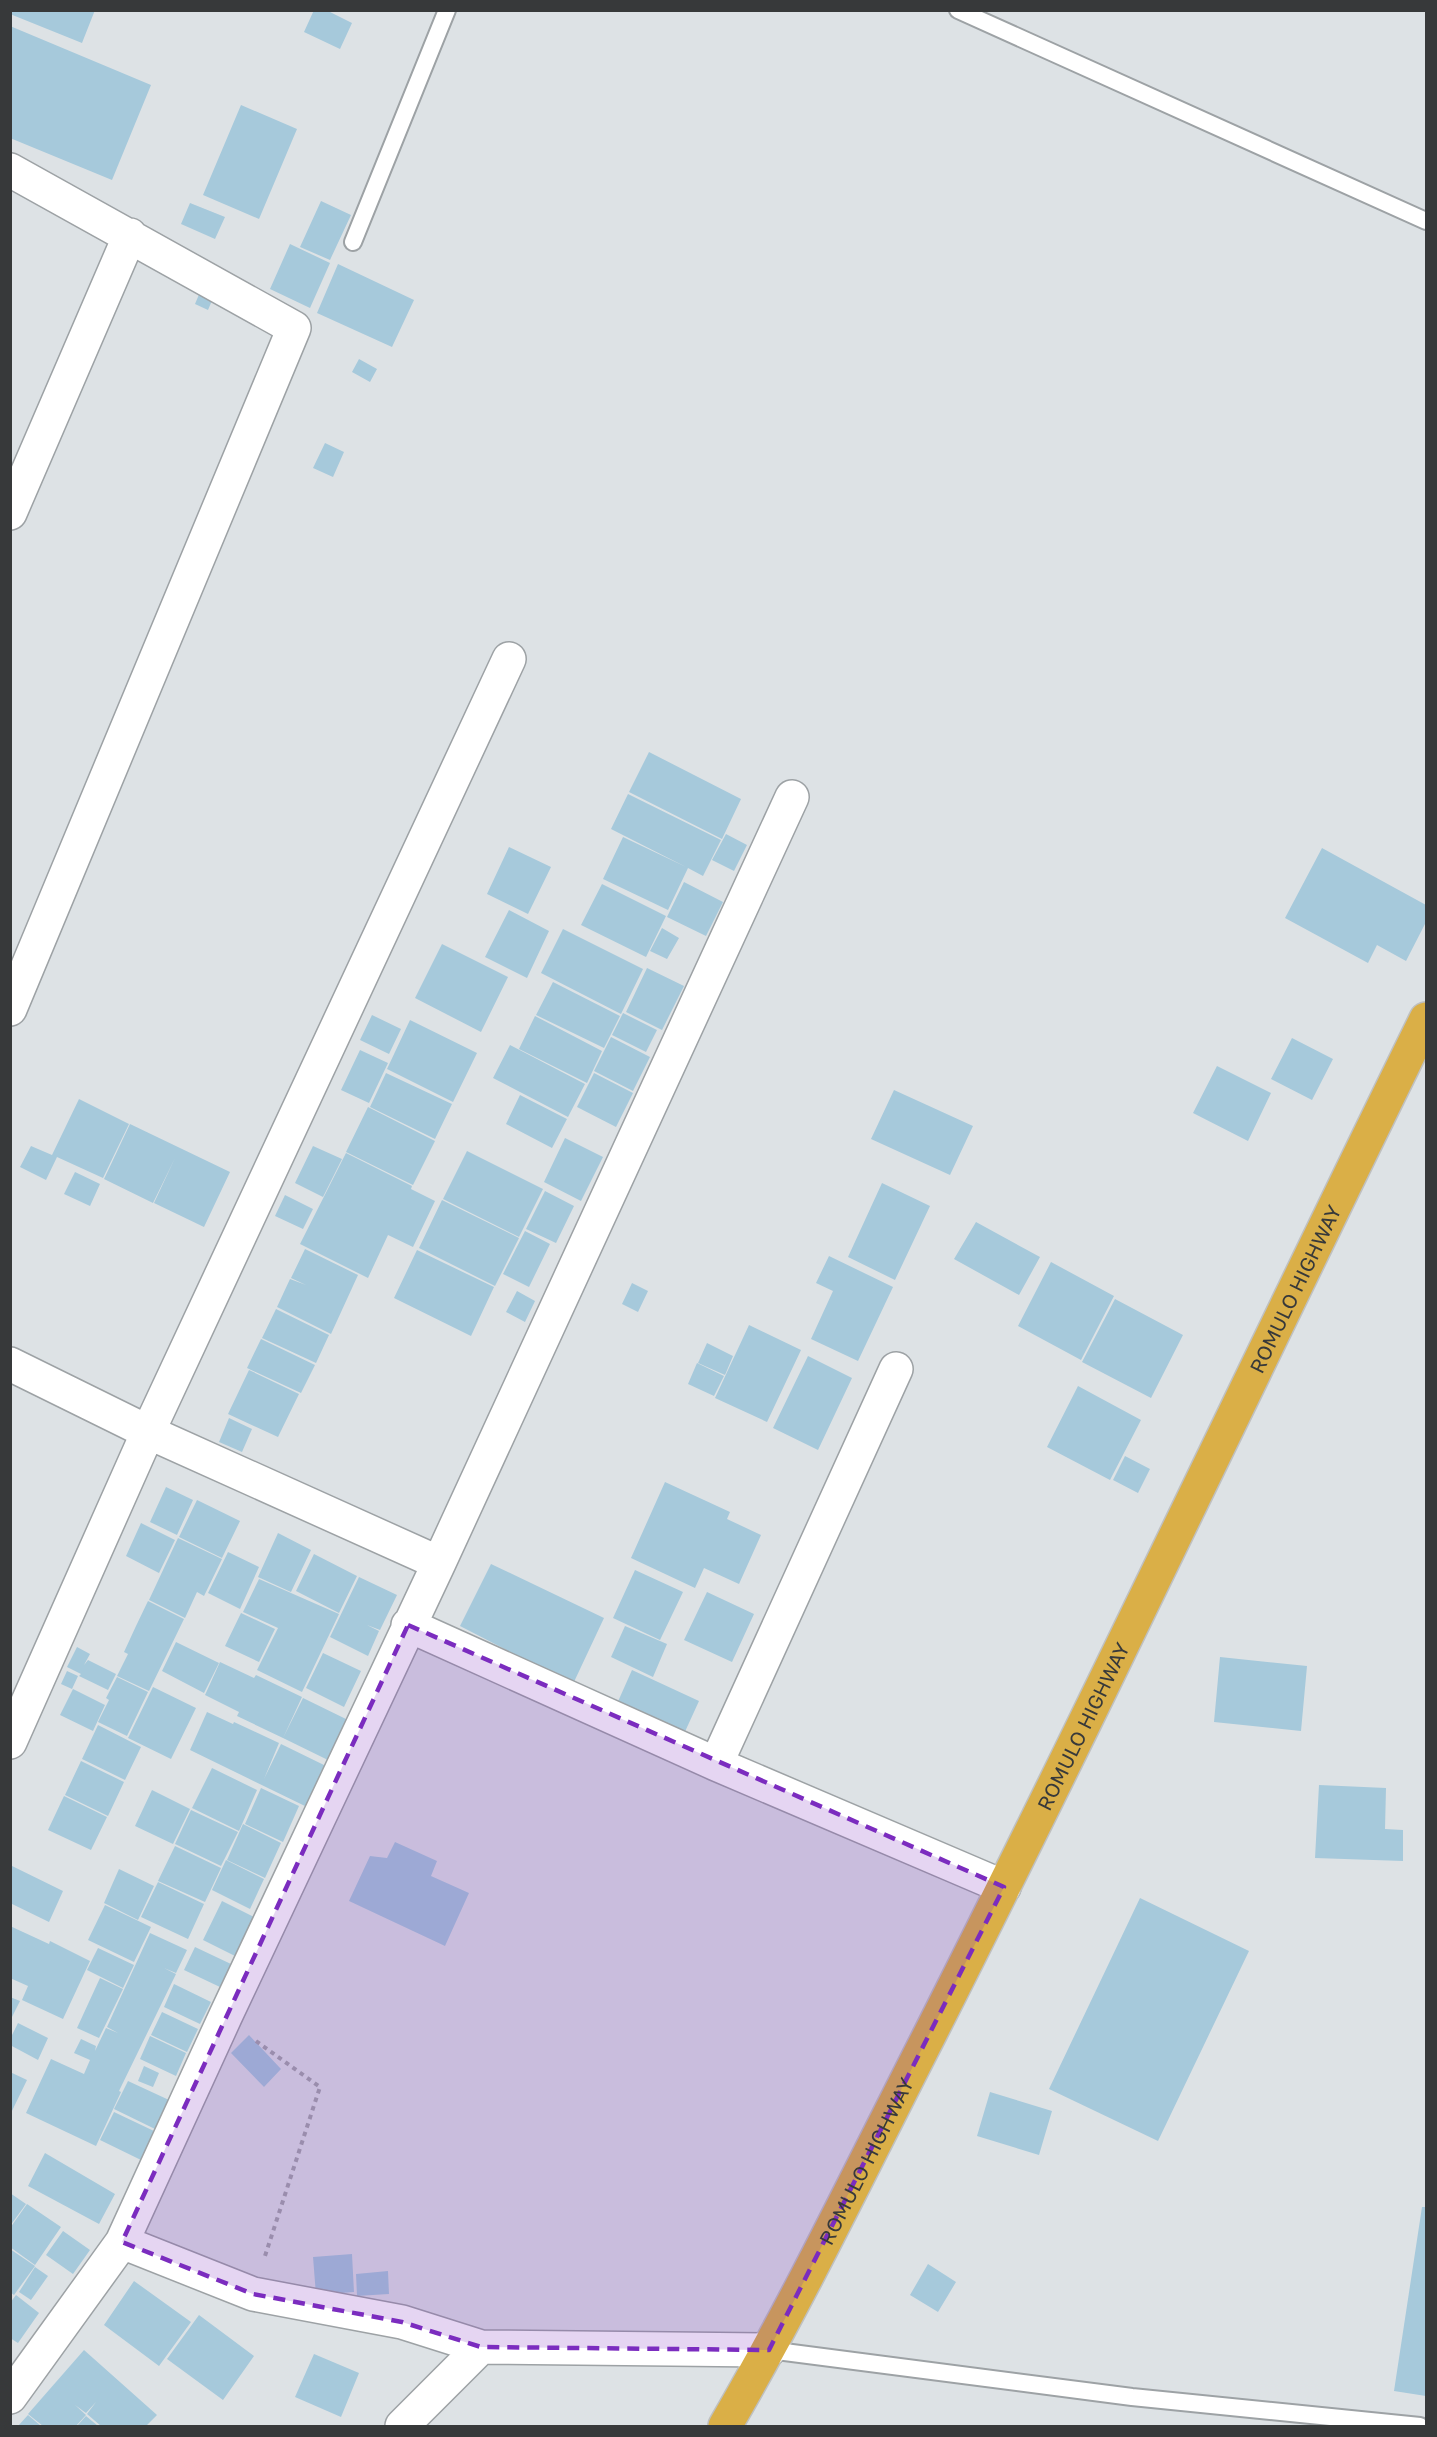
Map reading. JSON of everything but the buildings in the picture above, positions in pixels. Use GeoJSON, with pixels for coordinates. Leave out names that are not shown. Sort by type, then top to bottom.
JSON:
{"type":"FeatureCollection","features":[{"type":"Feature","properties":{"kind":"highway","name":"ROMULO HIGHWAY"},"geometry":{"type":"LineString","coordinates":[[725,2427],[769,2350],[1004,1887],[1426,1019]]}},
{"type":"Feature","properties":{"kind":"street"},"geometry":{"type":"LineString","coordinates":[[10,170],[294,328],[10,1009]]}},
{"type":"Feature","properties":{"kind":"street"},"geometry":{"type":"LineString","coordinates":[[10,513],[130,235]]}},
{"type":"Feature","properties":{"kind":"street"},"geometry":{"type":"LineString","coordinates":[[10,1742],[148,1432],[509,659]]}},
{"type":"Feature","properties":{"kind":"street"},"geometry":{"type":"LineString","coordinates":[[10,2397],[122,2242],[408,1625],[439,1563],[792,797]]}},
{"type":"Feature","properties":{"kind":"street"},"geometry":{"type":"LineString","coordinates":[[10,1364],[148,1432],[439,1563]]}},
{"type":"Feature","properties":{"kind":"street"},"geometry":{"type":"LineString","coordinates":[[716,1764],[896,1369]]}},
{"type":"Feature","properties":{"kind":"street"},"geometry":{"type":"LineString","coordinates":[[408,1625],[716,1764],[1004,1887]]}},
{"type":"Feature","properties":{"kind":"street"},"geometry":{"type":"LineString","coordinates":[[122,2242],[253,2294],[402,2322],[481,2347],[769,2350]]}},
{"type":"Feature","properties":{"kind":"street"},"geometry":{"type":"LineString","coordinates":[[402,2427],[481,2347]]}},
{"type":"Feature","properties":{"kind":"lane"},"geometry":{"type":"LineString","coordinates":[[353,242],[447,10]]}},
{"type":"Feature","properties":{"kind":"lane"},"geometry":{"type":"LineString","coordinates":[[958,10],[1426,221]]}},
{"type":"Feature","properties":{"kind":"lane"},"geometry":{"type":"LineString","coordinates":[[769,2350],[1132,2397],[1420,2427]]}},
{"type":"Feature","properties":{"kind":"path"},"geometry":{"type":"LineString","coordinates":[[226,2015],[255,2040],[320,2087],[253,2294]]}},
{"type":"Feature","properties":{"kind":"highlighted area"},"geometry":{"type":"Polygon","coordinates":[[[408,1625],[1004,1887],[769,2350],[481,2347],[402,2322],[253,2294],[122,2242],[408,1625]]]}}]}
